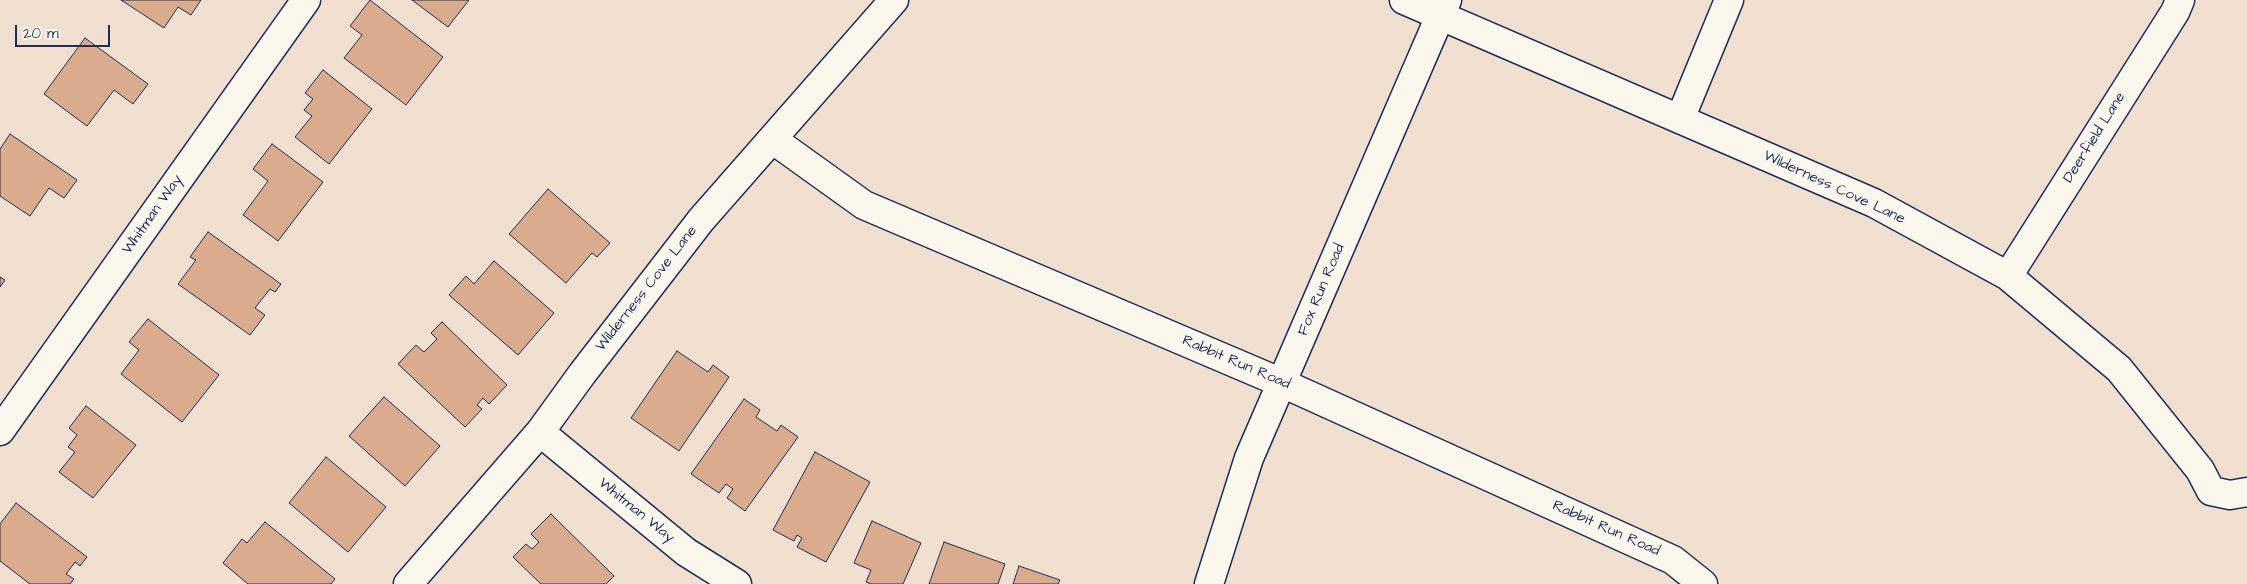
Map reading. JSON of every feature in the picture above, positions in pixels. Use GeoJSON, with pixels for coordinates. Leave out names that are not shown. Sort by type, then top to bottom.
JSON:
{"type":"FeatureCollection","features":[{"type":"Feature","properties":{"kind":"street","name":"Whitman Way"},"geometry":{"type":"LineString","coordinates":[[0,431],[306,0]]}},
{"type":"Feature","properties":{"kind":"street","name":"Wilderness Cove Lane"},"geometry":{"type":"LineString","coordinates":[[408,584],[540,432],[588,366],[701,220],[894,0]]}},
{"type":"Feature","properties":{"kind":"street","name":"Wilderness Cove Lane"},"geometry":{"type":"LineString","coordinates":[[1404,0],[1443,8],[1680,119],[1874,203],[2008,276],[2119,369],[2200,470],[2211,491],[2230,495],[2247,492]]}},
{"type":"Feature","properties":{"kind":"street"},"geometry":{"type":"LineString","coordinates":[[1680,119],[1729,0]]}},
{"type":"Feature","properties":{"kind":"street","name":"Deerfield Lane"},"geometry":{"type":"LineString","coordinates":[[2008,276],[2175,12],[2180,0]]}},
{"type":"Feature","properties":{"kind":"street","name":"Fox Run Road"},"geometry":{"type":"LineString","coordinates":[[1209,584],[1249,458],[1443,8]]}},
{"type":"Feature","properties":{"kind":"street","name":"Rabbit Run Road"},"geometry":{"type":"LineString","coordinates":[[772,139],[864,205],[1282,383],[1673,560],[1703,584]]}},
{"type":"Feature","properties":{"kind":"street","name":"Whitman Way"},"geometry":{"type":"LineString","coordinates":[[540,432],[686,552],[737,584]]}},
{"type":"Feature","properties":{"kind":"building"},"geometry":{"type":"Polygon","coordinates":[[[121,0],[201,0],[191,15],[178,7],[164,28],[121,0]]]}},
{"type":"Feature","properties":{"kind":"building"},"geometry":{"type":"Polygon","coordinates":[[[370,0],[443,57],[406,105],[344,58],[362,35],[350,26],[370,0]]]}},
{"type":"Feature","properties":{"kind":"building"},"geometry":{"type":"Polygon","coordinates":[[[412,0],[469,0],[448,27],[412,0]]]}},
{"type":"Feature","properties":{"kind":"building"},"geometry":{"type":"Polygon","coordinates":[[[85,38],[148,84],[133,104],[114,90],[87,126],[44,94],[85,38]]]}},
{"type":"Feature","properties":{"kind":"building"},"geometry":{"type":"Polygon","coordinates":[[[323,70],[372,109],[329,164],[295,137],[312,116],[304,110],[313,99],[305,93],[323,70]]]}},
{"type":"Feature","properties":{"kind":"building"},"geometry":{"type":"Polygon","coordinates":[[[10,134],[77,180],[64,198],[49,188],[30,216],[0,196],[0,149],[10,134]]]}},
{"type":"Feature","properties":{"kind":"building"},"geometry":{"type":"Polygon","coordinates":[[[272,144],[323,182],[278,241],[243,215],[268,181],[253,169],[272,144]]]}},
{"type":"Feature","properties":{"kind":"building"},"geometry":{"type":"Polygon","coordinates":[[[548,189],[610,243],[597,257],[592,253],[566,283],[509,234],[548,189]]]}},
{"type":"Feature","properties":{"kind":"building"},"geometry":{"type":"Polygon","coordinates":[[[208,232],[281,284],[275,292],[270,289],[255,308],[265,315],[250,335],[178,284],[196,260],[190,257],[208,232]]]}},
{"type":"Feature","properties":{"kind":"building"},"geometry":{"type":"Polygon","coordinates":[[[494,261],[554,313],[518,355],[449,295],[466,276],[474,284],[494,261]]]}},
{"type":"Feature","properties":{"kind":"building"},"geometry":{"type":"Polygon","coordinates":[[[0,277],[5,280],[0,287],[0,277]]]}},
{"type":"Feature","properties":{"kind":"building"},"geometry":{"type":"Polygon","coordinates":[[[148,319],[219,375],[182,422],[121,374],[139,350],[129,342],[148,319]]]}},
{"type":"Feature","properties":{"kind":"building"},"geometry":{"type":"Polygon","coordinates":[[[442,322],[507,385],[489,404],[483,398],[477,405],[482,409],[465,427],[398,364],[416,345],[424,352],[437,339],[431,333],[442,322]]]}},
{"type":"Feature","properties":{"kind":"building"},"geometry":{"type":"Polygon","coordinates":[[[677,351],[708,372],[713,365],[729,377],[679,451],[631,418],[677,351]]]}},
{"type":"Feature","properties":{"kind":"building"},"geometry":{"type":"Polygon","coordinates":[[[384,397],[440,446],[405,486],[349,436],[384,397]]]}},
{"type":"Feature","properties":{"kind":"building"},"geometry":{"type":"Polygon","coordinates":[[[744,399],[760,410],[756,417],[777,431],[781,425],[798,437],[745,511],[727,498],[733,489],[726,484],[719,493],[691,474],[744,399]]]}},
{"type":"Feature","properties":{"kind":"building"},"geometry":{"type":"Polygon","coordinates":[[[86,406],[136,445],[93,498],[59,472],[75,452],[68,447],[77,435],[69,428],[86,406]]]}},
{"type":"Feature","properties":{"kind":"building"},"geometry":{"type":"Polygon","coordinates":[[[815,452],[870,482],[826,562],[797,547],[802,538],[797,535],[794,541],[773,530],[815,452]]]}},
{"type":"Feature","properties":{"kind":"building"},"geometry":{"type":"Polygon","coordinates":[[[326,457],[386,507],[348,552],[289,503],[326,457]]]}},
{"type":"Feature","properties":{"kind":"building"},"geometry":{"type":"Polygon","coordinates":[[[16,503],[87,557],[80,566],[75,562],[66,574],[74,579],[70,584],[30,584],[0,561],[0,524],[16,503]]]}},
{"type":"Feature","properties":{"kind":"building"},"geometry":{"type":"Polygon","coordinates":[[[551,514],[614,576],[606,584],[541,584],[513,557],[526,544],[532,549],[539,542],[531,534],[551,514]]]}},
{"type":"Feature","properties":{"kind":"building"},"geometry":{"type":"Polygon","coordinates":[[[872,521],[921,543],[903,584],[871,584],[866,582],[871,570],[854,563],[872,521]]]}},
{"type":"Feature","properties":{"kind":"building"},"geometry":{"type":"Polygon","coordinates":[[[265,522],[335,579],[331,584],[248,584],[223,563],[242,539],[247,543],[265,522]]]}},
{"type":"Feature","properties":{"kind":"building"},"geometry":{"type":"Polygon","coordinates":[[[944,542],[1005,564],[998,584],[929,584],[944,542]]]}},
{"type":"Feature","properties":{"kind":"building"},"geometry":{"type":"Polygon","coordinates":[[[1019,566],[1060,580],[1058,584],[1013,584],[1019,566]]]}}]}
